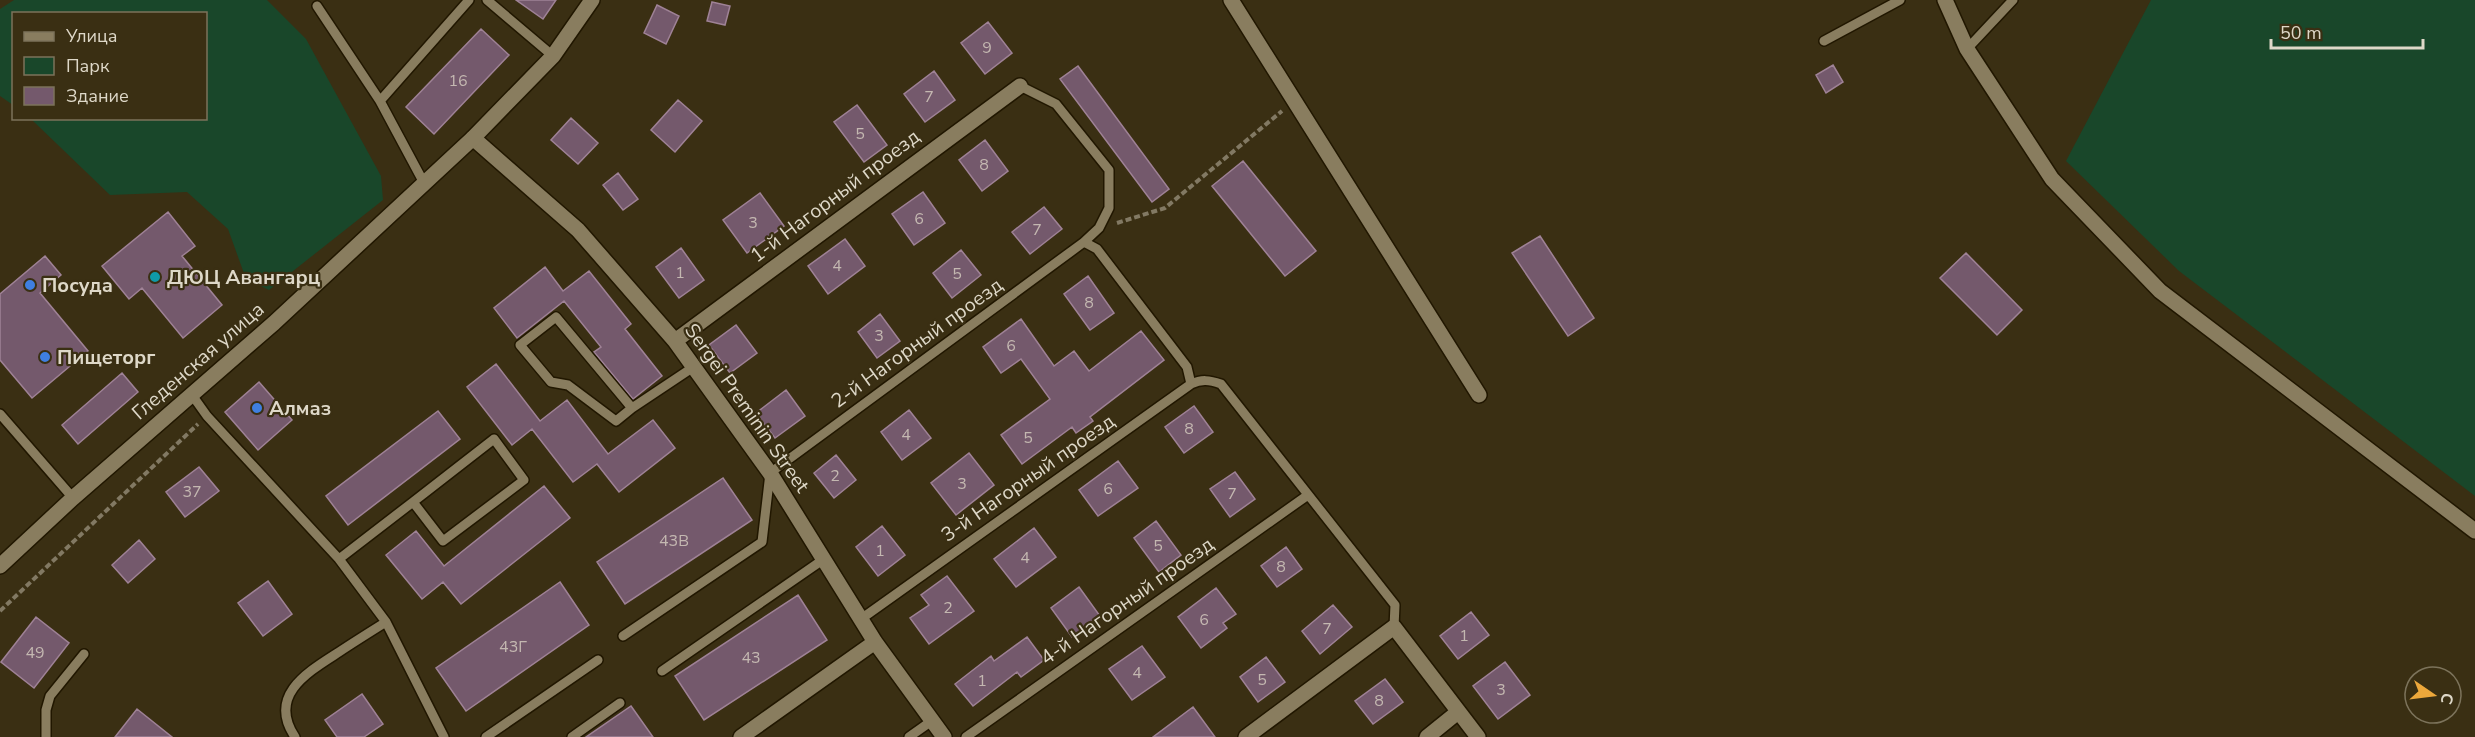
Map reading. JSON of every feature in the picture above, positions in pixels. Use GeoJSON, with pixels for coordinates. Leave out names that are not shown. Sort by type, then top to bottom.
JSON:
{"type":"FeatureCollection","features":[{"type":"Feature","properties":{"kind":"street","name":"Гледенская улица"},"geometry":{"type":"LineString","coordinates":[[0,566],[274,323],[473,138],[553,56],[592,0]]}},
{"type":"Feature","properties":{"kind":"street"},"geometry":{"type":"LineString","coordinates":[[1231,0],[1479,395]]}},
{"type":"Feature","properties":{"kind":"street"},"geometry":{"type":"LineString","coordinates":[[1945,0],[1967,49],[2052,179],[2160,291],[2475,531]]}},
{"type":"Feature","properties":{"kind":"street","name":"1-й Нагорный проезд"},"geometry":{"type":"LineString","coordinates":[[675,341],[1020,86]]}},
{"type":"Feature","properties":{"kind":"street","name":"Sergei Preminin Street"},"geometry":{"type":"LineString","coordinates":[[473,138],[578,230],[695,366],[770,473],[875,642],[944,737]]}},
{"type":"Feature","properties":{"kind":"street"},"geometry":{"type":"LineString","coordinates":[[1246,737],[1394,627],[1478,737]]}},
{"type":"Feature","properties":{"kind":"street"},"geometry":{"type":"LineString","coordinates":[[741,737],[875,642]]}},
{"type":"Feature","properties":{"kind":"street"},"geometry":{"type":"LineString","coordinates":[[1427,737],[1458,712]]}},
{"type":"Feature","properties":{"kind":"lane"},"geometry":{"type":"LineString","coordinates":[[380,101],[469,0]]}},
{"type":"Feature","properties":{"kind":"lane"},"geometry":{"type":"LineString","coordinates":[[488,0],[553,56]]}},
{"type":"Feature","properties":{"kind":"lane"},"geometry":{"type":"LineString","coordinates":[[1824,41],[1900,0]]}},
{"type":"Feature","properties":{"kind":"lane"},"geometry":{"type":"LineString","coordinates":[[1967,49],[2013,0]]}},
{"type":"Feature","properties":{"kind":"lane"},"geometry":{"type":"LineString","coordinates":[[317,6],[380,101],[424,183]]}},
{"type":"Feature","properties":{"kind":"lane"},"geometry":{"type":"LineString","coordinates":[[1020,86],[1056,104],[1109,170],[1109,208],[1099,228]]}},
{"type":"Feature","properties":{"kind":"lane","name":"2-й Нагорный проезд"},"geometry":{"type":"LineString","coordinates":[[770,473],[1084,242],[1099,228]]}},
{"type":"Feature","properties":{"kind":"lane"},"geometry":{"type":"LineString","coordinates":[[1084,242],[1097,249],[1187,367],[1191,384],[1200,380],[1210,380],[1221,384],[1395,605],[1394,627]]}},
{"type":"Feature","properties":{"kind":"lane"},"geometry":{"type":"LineString","coordinates":[[632,408],[556,317],[520,345],[551,382],[568,385],[616,421],[695,366]]}},
{"type":"Feature","properties":{"kind":"lane","name":"3-й Нагорный проезд"},"geometry":{"type":"LineString","coordinates":[[861,619],[1191,384]]}},
{"type":"Feature","properties":{"kind":"lane"},"geometry":{"type":"LineString","coordinates":[[192,395],[207,416],[339,559],[386,622],[444,737]]}},
{"type":"Feature","properties":{"kind":"lane"},"geometry":{"type":"LineString","coordinates":[[0,414],[74,498]]}},
{"type":"Feature","properties":{"kind":"lane"},"geometry":{"type":"LineString","coordinates":[[339,559],[494,439],[524,480],[443,541],[413,502]]}},
{"type":"Feature","properties":{"kind":"lane"},"geometry":{"type":"LineString","coordinates":[[623,636],[762,542],[770,473]]}},
{"type":"Feature","properties":{"kind":"lane","name":"4-й Нагорный проезд"},"geometry":{"type":"LineString","coordinates":[[966,737],[1308,495]]}},
{"type":"Feature","properties":{"kind":"lane"},"geometry":{"type":"LineString","coordinates":[[662,671],[824,559]]}},
{"type":"Feature","properties":{"kind":"lane"},"geometry":{"type":"LineString","coordinates":[[295,737],[286,714],[288,696],[303,675],[386,622]]}},
{"type":"Feature","properties":{"kind":"lane"},"geometry":{"type":"LineString","coordinates":[[46,737],[46,710],[50,696],[84,654]]}},
{"type":"Feature","properties":{"kind":"lane"},"geometry":{"type":"LineString","coordinates":[[486,737],[598,660]]}},
{"type":"Feature","properties":{"kind":"lane"},"geometry":{"type":"LineString","coordinates":[[572,737],[620,703]]}},
{"type":"Feature","properties":{"kind":"lane"},"geometry":{"type":"LineString","coordinates":[[909,737],[933,720]]}},
{"type":"Feature","properties":{"kind":"path"},"geometry":{"type":"LineString","coordinates":[[1099,228],[1165,208],[1294,102]]}},
{"type":"Feature","properties":{"kind":"path"},"geometry":{"type":"LineString","coordinates":[[0,611],[207,416]]}},
{"type":"Feature","properties":{"kind":"green space"},"geometry":{"type":"Polygon","coordinates":[[[14,0],[267,0],[306,39],[381,176],[383,200],[269,290],[246,279],[228,229],[187,192],[110,195],[32,120],[207,120],[207,12],[12,12],[12,104],[0,96],[0,9],[14,0]]]}},
{"type":"Feature","properties":{"kind":"green space"},"geometry":{"type":"Polygon","coordinates":[[[2151,0],[2475,0],[2475,496],[2179,271],[2066,161],[2151,0]]]}},
{"type":"Feature","properties":{"kind":"building"},"geometry":{"type":"Polygon","coordinates":[[[516,0],[556,0],[543,19],[516,0]]]}},
{"type":"Feature","properties":{"kind":"building"},"geometry":{"type":"Polygon","coordinates":[[[712,2],[730,6],[725,25],[707,21],[712,2]]]}},
{"type":"Feature","properties":{"kind":"building"},"geometry":{"type":"Polygon","coordinates":[[[657,5],[679,16],[666,44],[644,33],[657,5]]]}},
{"type":"Feature","properties":{"kind":"building"},"geometry":{"type":"Polygon","coordinates":[[[988,22],[1012,53],[985,74],[961,43],[988,22]]]}},
{"type":"Feature","properties":{"kind":"building"},"geometry":{"type":"Polygon","coordinates":[[[481,29],[509,55],[434,134],[406,107],[481,29]]]}},
{"type":"Feature","properties":{"kind":"building"},"geometry":{"type":"Polygon","coordinates":[[[1833,65],[1843,82],[1826,93],[1816,75],[1833,65]]]}},
{"type":"Feature","properties":{"kind":"building"},"geometry":{"type":"Polygon","coordinates":[[[1078,66],[1169,189],[1152,202],[1060,79],[1078,66]]]}},
{"type":"Feature","properties":{"kind":"building"},"geometry":{"type":"Polygon","coordinates":[[[934,71],[955,100],[925,122],[904,94],[934,71]]]}},
{"type":"Feature","properties":{"kind":"building"},"geometry":{"type":"Polygon","coordinates":[[[678,100],[702,121],[675,152],[651,130],[678,100]]]}},
{"type":"Feature","properties":{"kind":"building"},"geometry":{"type":"Polygon","coordinates":[[[857,105],[887,145],[864,162],[834,122],[857,105]]]}},
{"type":"Feature","properties":{"kind":"building"},"geometry":{"type":"Polygon","coordinates":[[[571,118],[598,143],[578,164],[551,140],[571,118]]]}},
{"type":"Feature","properties":{"kind":"building"},"geometry":{"type":"Polygon","coordinates":[[[985,140],[1008,171],[982,191],[959,160],[985,140]]]}},
{"type":"Feature","properties":{"kind":"building"},"geometry":{"type":"Polygon","coordinates":[[[1243,161],[1316,251],[1285,276],[1212,186],[1243,161]]]}},
{"type":"Feature","properties":{"kind":"building"},"geometry":{"type":"Polygon","coordinates":[[[618,173],[638,199],[623,210],[603,185],[618,173]]]}},
{"type":"Feature","properties":{"kind":"building"},"geometry":{"type":"Polygon","coordinates":[[[923,192],[945,223],[914,245],[892,214],[923,192]]]}},
{"type":"Feature","properties":{"kind":"building"},"geometry":{"type":"Polygon","coordinates":[[[760,193],[784,226],[747,253],[723,220],[760,193]]]}},
{"type":"Feature","properties":{"kind":"building"},"geometry":{"type":"Polygon","coordinates":[[[1044,207],[1062,229],[1030,254],[1012,232],[1044,207]]]}},
{"type":"Feature","properties":{"kind":"building","name":"ДЮЦ Авангарц"},"geometry":{"type":"Polygon","coordinates":[[[168,212],[195,246],[182,256],[222,305],[183,338],[142,288],[129,299],[102,266],[168,212]]]}},
{"type":"Feature","properties":{"kind":"building"},"geometry":{"type":"Polygon","coordinates":[[[1540,236],[1594,318],[1568,336],[1512,253],[1540,236]]]}},
{"type":"Feature","properties":{"kind":"building"},"geometry":{"type":"Polygon","coordinates":[[[845,239],[865,266],[828,294],[808,266],[845,239]]]}},
{"type":"Feature","properties":{"kind":"building"},"geometry":{"type":"Polygon","coordinates":[[[681,248],[704,280],[679,298],[656,267],[681,248]]]}},
{"type":"Feature","properties":{"kind":"building"},"geometry":{"type":"Polygon","coordinates":[[[961,250],[981,275],[952,298],[933,273],[961,250]]]}},
{"type":"Feature","properties":{"kind":"building"},"geometry":{"type":"Polygon","coordinates":[[[1966,253],[2022,310],[1997,335],[1940,278],[1966,253]]]}},
{"type":"Feature","properties":{"kind":"building"},"geometry":{"type":"Polygon","coordinates":[[[45,256],[61,275],[40,293],[88,351],[32,398],[0,360],[0,294],[45,256]]]}},
{"type":"Feature","properties":{"kind":"building"},"geometry":{"type":"Polygon","coordinates":[[[545,267],[563,291],[589,271],[631,324],[625,329],[662,376],[633,399],[594,352],[601,347],[564,301],[517,338],[494,308],[545,267]]]}},
{"type":"Feature","properties":{"kind":"building"},"geometry":{"type":"Polygon","coordinates":[[[1088,276],[1114,313],[1090,330],[1064,294],[1088,276]]]}},
{"type":"Feature","properties":{"kind":"building"},"geometry":{"type":"Polygon","coordinates":[[[880,314],[900,341],[877,358],[858,332],[880,314]]]}},
{"type":"Feature","properties":{"kind":"building"},"geometry":{"type":"Polygon","coordinates":[[[1021,319],[1054,366],[1074,351],[1089,371],[1141,331],[1164,360],[1090,417],[1093,421],[1076,433],[1072,427],[1022,464],[1001,435],[1050,399],[1021,359],[1001,373],[983,347],[1021,319]]]}},
{"type":"Feature","properties":{"kind":"building"},"geometry":{"type":"Polygon","coordinates":[[[736,325],[757,353],[730,373],[709,345],[736,325]]]}},
{"type":"Feature","properties":{"kind":"building"},"geometry":{"type":"Polygon","coordinates":[[[496,364],[540,421],[567,400],[608,454],[653,420],[675,448],[619,492],[597,464],[573,482],[532,429],[512,445],[467,387],[496,364]]]}},
{"type":"Feature","properties":{"kind":"building"},"geometry":{"type":"Polygon","coordinates":[[[122,373],[138,392],[78,444],[62,425],[122,373]]]}},
{"type":"Feature","properties":{"kind":"building"},"geometry":{"type":"Polygon","coordinates":[[[259,382],[292,420],[258,450],[225,412],[259,382]]]}},
{"type":"Feature","properties":{"kind":"building"},"geometry":{"type":"Polygon","coordinates":[[[786,390],[805,416],[775,438],[756,413],[786,390]]]}},
{"type":"Feature","properties":{"kind":"building"},"geometry":{"type":"Polygon","coordinates":[[[1194,406],[1213,432],[1184,453],[1165,427],[1194,406]]]}},
{"type":"Feature","properties":{"kind":"building"},"geometry":{"type":"Polygon","coordinates":[[[909,410],[931,438],[902,460],[881,432],[909,410]]]}},
{"type":"Feature","properties":{"kind":"building"},"geometry":{"type":"Polygon","coordinates":[[[438,411],[460,439],[348,525],[326,496],[438,411]]]}},
{"type":"Feature","properties":{"kind":"building"},"geometry":{"type":"Polygon","coordinates":[[[969,453],[994,485],[956,515],[931,483],[969,453]]]}},
{"type":"Feature","properties":{"kind":"building"},"geometry":{"type":"Polygon","coordinates":[[[836,455],[856,480],[834,498],[814,473],[836,455]]]}},
{"type":"Feature","properties":{"kind":"building"},"geometry":{"type":"Polygon","coordinates":[[[1118,461],[1138,488],[1098,516],[1079,490],[1118,461]]]}},
{"type":"Feature","properties":{"kind":"building"},"geometry":{"type":"Polygon","coordinates":[[[199,467],[219,491],[185,517],[166,492],[199,467]]]}},
{"type":"Feature","properties":{"kind":"building"},"geometry":{"type":"Polygon","coordinates":[[[1235,472],[1255,499],[1230,517],[1210,489],[1235,472]]]}},
{"type":"Feature","properties":{"kind":"building"},"geometry":{"type":"Polygon","coordinates":[[[723,478],[752,520],[625,604],[597,562],[723,478]]]}},
{"type":"Feature","properties":{"kind":"building"},"geometry":{"type":"Polygon","coordinates":[[[544,486],[570,518],[461,604],[443,582],[422,599],[386,555],[416,531],[444,566],[544,486]]]}},
{"type":"Feature","properties":{"kind":"building"},"geometry":{"type":"Polygon","coordinates":[[[1156,521],[1181,555],[1159,572],[1134,538],[1156,521]]]}},
{"type":"Feature","properties":{"kind":"building"},"geometry":{"type":"Polygon","coordinates":[[[882,526],[905,555],[878,576],[856,547],[882,526]]]}},
{"type":"Feature","properties":{"kind":"building"},"geometry":{"type":"Polygon","coordinates":[[[1034,528],[1056,557],[1016,587],[994,559],[1034,528]]]}},
{"type":"Feature","properties":{"kind":"building"},"geometry":{"type":"Polygon","coordinates":[[[139,540],[155,559],[128,583],[112,565],[139,540]]]}},
{"type":"Feature","properties":{"kind":"building"},"geometry":{"type":"Polygon","coordinates":[[[1286,547],[1302,569],[1277,587],[1261,566],[1286,547]]]}},
{"type":"Feature","properties":{"kind":"building"},"geometry":{"type":"Polygon","coordinates":[[[947,576],[974,611],[929,644],[910,618],[929,605],[921,595],[947,576]]]}},
{"type":"Feature","properties":{"kind":"building"},"geometry":{"type":"Polygon","coordinates":[[[268,581],[292,614],[263,636],[238,603],[268,581]]]}},
{"type":"Feature","properties":{"kind":"building"},"geometry":{"type":"Polygon","coordinates":[[[560,582],[589,625],[466,711],[436,668],[560,582]]]}},
{"type":"Feature","properties":{"kind":"building"},"geometry":{"type":"Polygon","coordinates":[[[1079,587],[1100,616],[1072,637],[1051,608],[1079,587]]]}},
{"type":"Feature","properties":{"kind":"building"},"geometry":{"type":"Polygon","coordinates":[[[1216,588],[1236,614],[1223,623],[1227,628],[1201,648],[1178,617],[1216,588]]]}},
{"type":"Feature","properties":{"kind":"building"},"geometry":{"type":"Polygon","coordinates":[[[798,595],[827,640],[704,720],[675,676],[798,595]]]}},
{"type":"Feature","properties":{"kind":"building"},"geometry":{"type":"Polygon","coordinates":[[[1333,605],[1352,627],[1320,654],[1302,631],[1333,605]]]}},
{"type":"Feature","properties":{"kind":"building"},"geometry":{"type":"Polygon","coordinates":[[[1471,612],[1489,635],[1458,659],[1440,636],[1471,612]]]}},
{"type":"Feature","properties":{"kind":"building"},"geometry":{"type":"Polygon","coordinates":[[[36,617],[69,643],[34,688],[1,662],[36,617]]]}},
{"type":"Feature","properties":{"kind":"building"},"geometry":{"type":"Polygon","coordinates":[[[1027,637],[1044,660],[1021,677],[1017,672],[973,706],[955,684],[991,656],[994,661],[1027,637]]]}},
{"type":"Feature","properties":{"kind":"building"},"geometry":{"type":"Polygon","coordinates":[[[1142,646],[1165,677],[1132,700],[1109,669],[1142,646]]]}},
{"type":"Feature","properties":{"kind":"building"},"geometry":{"type":"Polygon","coordinates":[[[1266,657],[1285,682],[1258,702],[1240,677],[1266,657]]]}},
{"type":"Feature","properties":{"kind":"building"},"geometry":{"type":"Polygon","coordinates":[[[1505,662],[1530,695],[1498,719],[1473,686],[1505,662]]]}},
{"type":"Feature","properties":{"kind":"building"},"geometry":{"type":"Polygon","coordinates":[[[1385,679],[1403,702],[1373,724],[1355,701],[1385,679]]]}},
{"type":"Feature","properties":{"kind":"building"},"geometry":{"type":"Polygon","coordinates":[[[362,694],[383,724],[364,737],[337,737],[325,720],[362,694]]]}},
{"type":"Feature","properties":{"kind":"building"},"geometry":{"type":"Polygon","coordinates":[[[631,706],[653,737],[586,737],[631,706]]]}},
{"type":"Feature","properties":{"kind":"building"},"geometry":{"type":"Polygon","coordinates":[[[1193,707],[1215,737],[1153,737],[1193,707]]]}},
{"type":"Feature","properties":{"kind":"building"},"geometry":{"type":"Polygon","coordinates":[[[137,709],[172,737],[115,737],[137,709]]]}},
{"type":"Feature","properties":{"kind":"place","name":"ДЮЦ Авангарц"},"geometry":{"type":"Point","coordinates":[155,277]}},
{"type":"Feature","properties":{"kind":"place","name":"Посуда"},"geometry":{"type":"Point","coordinates":[30,285]}},
{"type":"Feature","properties":{"kind":"place","name":"Пищеторг"},"geometry":{"type":"Point","coordinates":[45,357]}},
{"type":"Feature","properties":{"kind":"place","name":"Алмаз"},"geometry":{"type":"Point","coordinates":[257,408]}}]}
